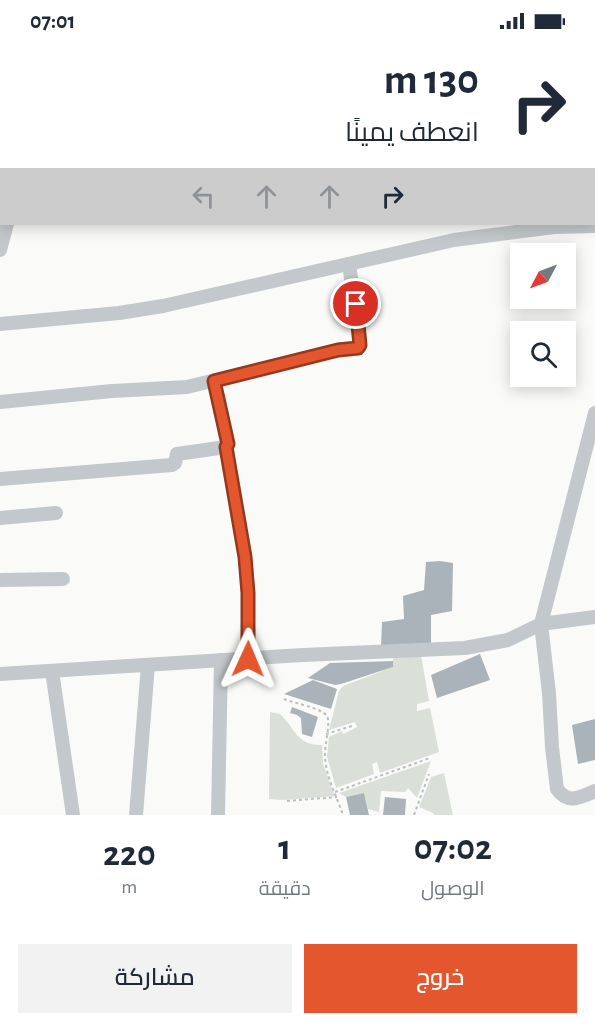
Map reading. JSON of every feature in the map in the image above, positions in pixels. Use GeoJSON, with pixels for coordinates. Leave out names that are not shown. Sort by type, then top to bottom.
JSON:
{"type":"FeatureCollection","features":[{"type":"Feature","properties":{"kind":"street"},"geometry":{"type":"LineString","coordinates":[[0,250],[7,225]]}},
{"type":"Feature","properties":{"kind":"street"},"geometry":{"type":"LineString","coordinates":[[0,324],[119,313],[163,306],[454,240],[554,227],[595,226]]}},
{"type":"Feature","properties":{"kind":"street"},"geometry":{"type":"LineString","coordinates":[[0,402],[112,391],[187,387],[360,346],[349,264]]}},
{"type":"Feature","properties":{"kind":"street"},"geometry":{"type":"LineString","coordinates":[[214,381],[228,444],[226,447],[245,557],[248,593],[248,659]]}},
{"type":"Feature","properties":{"kind":"street"},"geometry":{"type":"LineString","coordinates":[[595,412],[541,624],[557,789],[569,799],[595,791]]}},
{"type":"Feature","properties":{"kind":"street"},"geometry":{"type":"LineString","coordinates":[[0,479],[172,465],[175,463],[177,454],[226,447]]}},
{"type":"Feature","properties":{"kind":"street"},"geometry":{"type":"LineString","coordinates":[[0,518],[56,513]]}},
{"type":"Feature","properties":{"kind":"street"},"geometry":{"type":"LineString","coordinates":[[0,580],[63,579]]}},
{"type":"Feature","properties":{"kind":"street"},"geometry":{"type":"LineString","coordinates":[[0,674],[465,648],[508,640],[541,624],[595,617]]}},
{"type":"Feature","properties":{"kind":"street"},"geometry":{"type":"LineString","coordinates":[[218,815],[221,660]]}},
{"type":"Feature","properties":{"kind":"street"},"geometry":{"type":"LineString","coordinates":[[136,815],[148,665]]}},
{"type":"Feature","properties":{"kind":"street"},"geometry":{"type":"LineString","coordinates":[[52,671],[73,815]]}},
{"type":"Feature","properties":{"kind":"path"},"geometry":{"type":"LineString","coordinates":[[284,699],[325,714],[328,720],[326,765],[343,815]]}},
{"type":"Feature","properties":{"kind":"path"},"geometry":{"type":"LineString","coordinates":[[326,734],[352,726]]}},
{"type":"Feature","properties":{"kind":"path"},"geometry":{"type":"LineString","coordinates":[[335,792],[430,758]]}},
{"type":"Feature","properties":{"kind":"path"},"geometry":{"type":"LineString","coordinates":[[414,815],[429,774]]}},
{"type":"Feature","properties":{"kind":"path"},"geometry":{"type":"LineString","coordinates":[[287,801],[337,797]]}},
{"type":"Feature","properties":{"kind":"shaded area"},"geometry":{"type":"Polygon","coordinates":[[[421,655],[429,701],[417,704],[417,711],[430,708],[439,752],[380,773],[377,762],[372,764],[374,774],[336,788],[327,757],[329,737],[342,731],[343,734],[357,727],[355,722],[329,730],[339,691],[343,686],[393,667],[393,658],[421,655]]]}},
{"type":"Feature","properties":{"kind":"shaded area"},"geometry":{"type":"Polygon","coordinates":[[[270,712],[280,714],[297,735],[307,743],[322,745],[323,764],[335,796],[269,799],[270,712]]]}},
{"type":"Feature","properties":{"kind":"shaded area"},"geometry":{"type":"Polygon","coordinates":[[[431,761],[417,798],[408,788],[405,792],[381,791],[379,812],[368,809],[364,793],[346,797],[339,793],[431,761]]]}},
{"type":"Feature","properties":{"kind":"shaded area"},"geometry":{"type":"Polygon","coordinates":[[[444,773],[453,815],[434,815],[419,807],[431,777],[444,773]]]}},
{"type":"Feature","properties":{"kind":"building"},"geometry":{"type":"Polygon","coordinates":[[[426,562],[453,563],[452,611],[431,615],[431,644],[381,647],[382,622],[404,619],[403,596],[424,590],[426,562]]]}},
{"type":"Feature","properties":{"kind":"building"},"geometry":{"type":"Polygon","coordinates":[[[480,654],[490,680],[437,698],[431,675],[480,654]]]}},
{"type":"Feature","properties":{"kind":"building"},"geometry":{"type":"Polygon","coordinates":[[[393,661],[393,667],[341,684],[335,685],[308,678],[330,663],[393,661]]]}},
{"type":"Feature","properties":{"kind":"building"},"geometry":{"type":"Polygon","coordinates":[[[313,680],[337,689],[331,709],[284,694],[313,680]]]}},
{"type":"Feature","properties":{"kind":"building"},"geometry":{"type":"Polygon","coordinates":[[[292,707],[318,717],[312,737],[302,734],[301,718],[290,713],[292,707]]]}},
{"type":"Feature","properties":{"kind":"building"},"geometry":{"type":"Polygon","coordinates":[[[595,719],[595,760],[578,764],[572,725],[595,719]]]}},
{"type":"Feature","properties":{"kind":"building"},"geometry":{"type":"Polygon","coordinates":[[[364,793],[369,815],[350,815],[346,797],[364,793]]]}},
{"type":"Feature","properties":{"kind":"building"},"geometry":{"type":"Polygon","coordinates":[[[385,797],[406,799],[405,815],[383,815],[385,797]]]}},
{"type":"Feature","properties":{"kind":"route"},"geometry":{"type":"LineString","coordinates":[[248,659],[248,593],[245,557],[226,447],[228,444],[214,381],[338,350],[358,348],[360,345],[356,304]]}}]}
